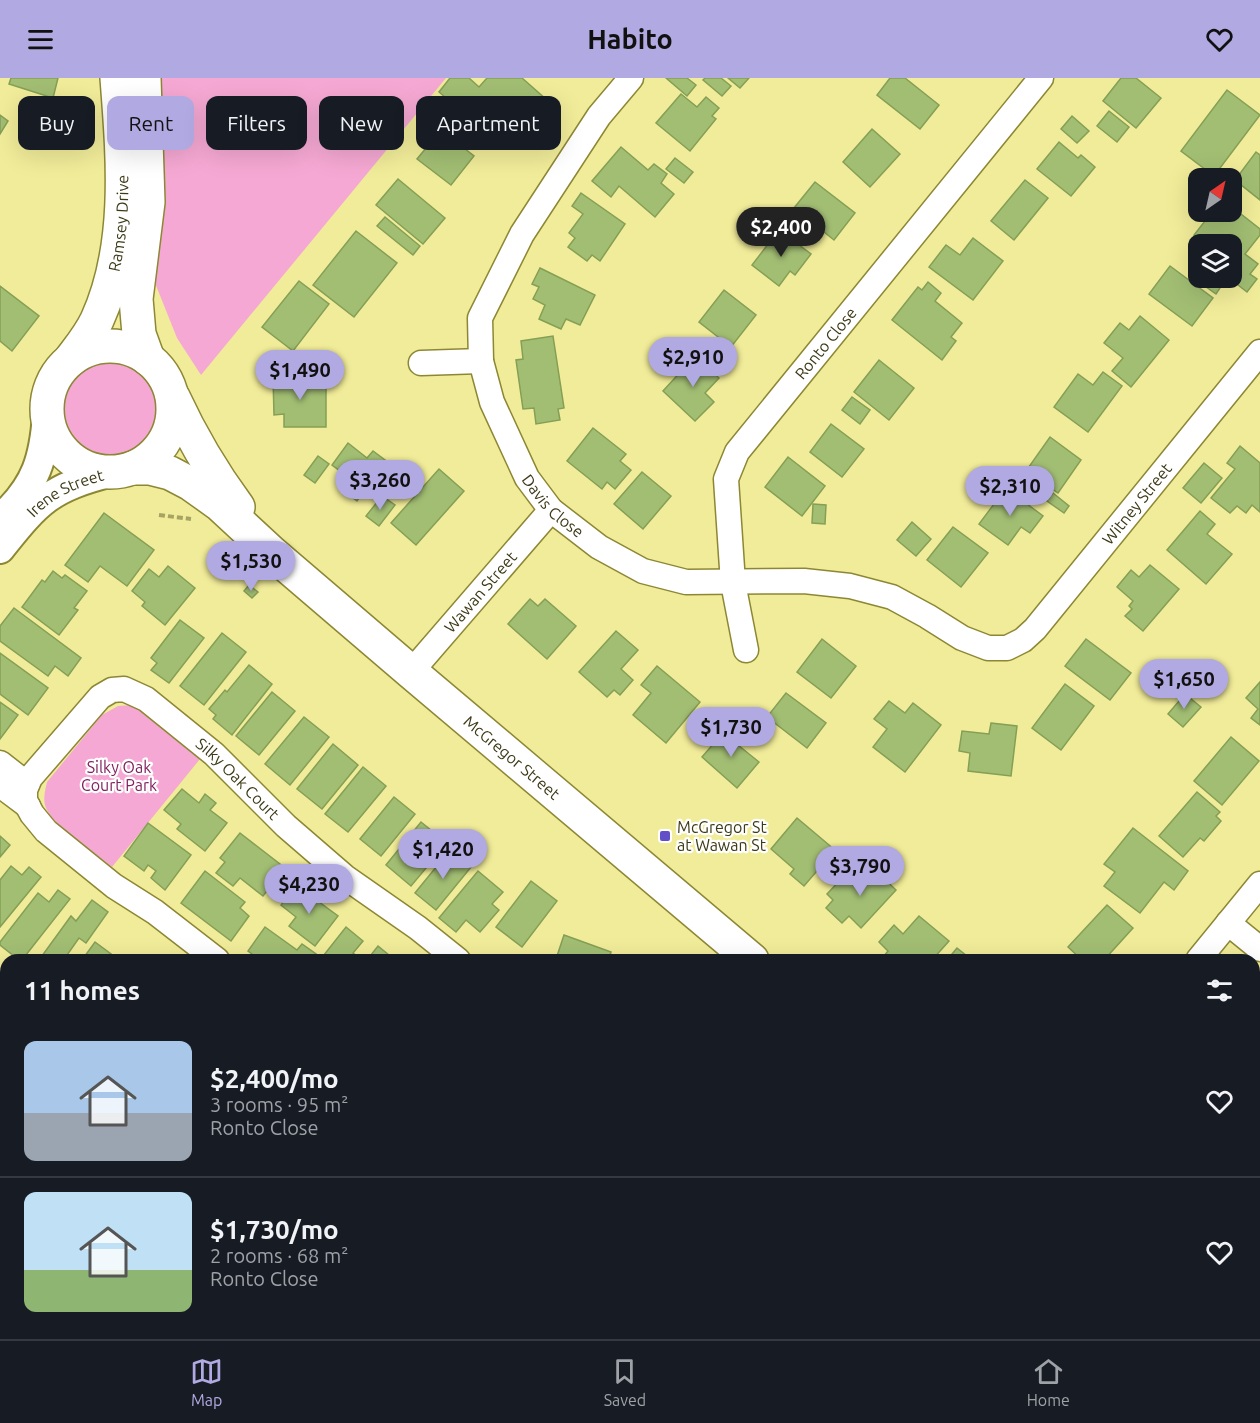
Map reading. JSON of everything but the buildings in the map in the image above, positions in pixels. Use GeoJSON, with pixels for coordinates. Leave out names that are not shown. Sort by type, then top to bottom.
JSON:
{"type":"FeatureCollection","features":[{"type":"Feature","properties":{"kind":"main road","name":"Ramsey Drive"},"geometry":{"type":"LineString","coordinates":[[71,359],[96,322],[106,297],[115,261],[122,182],[117,78]]}},
{"type":"Feature","properties":{"kind":"main road","name":"Ramsey Drive"},"geometry":{"type":"LineString","coordinates":[[144,78],[148,202],[135,298],[139,334],[148,359]]}},
{"type":"Feature","properties":{"kind":"main road"},"geometry":{"type":"LineString","coordinates":[[110,346],[130,349],[148,359],[162,374],[171,392],[172,423],[164,442],[150,458],[122,470],[91,469],[64,453],[52,435],[46,404],[56,374],[71,359],[89,349],[110,346]]}},
{"type":"Feature","properties":{"kind":"main road","name":"McGregor Street"},"geometry":{"type":"LineString","coordinates":[[171,392],[193,439],[220,483],[272,553]]}},
{"type":"Feature","properties":{"kind":"main road","name":"McGregor Street"},"geometry":{"type":"LineString","coordinates":[[122,470],[161,470],[191,484],[219,504],[272,553],[411,672],[745,954]]}},
{"type":"Feature","properties":{"kind":"street","name":"Davis Close"},"geometry":{"type":"LineString","coordinates":[[631,78],[599,116],[522,234],[480,318],[482,361],[492,402],[527,478],[551,510],[599,547],[643,571],[687,582],[804,581],[850,586],[892,597],[927,615],[962,638],[988,648],[1007,648]]}},
{"type":"Feature","properties":{"kind":"street","name":"Ronto Close"},"geometry":{"type":"LineString","coordinates":[[746,650],[733,583],[726,479],[737,452],[1041,78]]}},
{"type":"Feature","properties":{"kind":"street","name":"Witney Street"},"geometry":{"type":"LineString","coordinates":[[1007,648],[1023,640],[1035,629],[1260,352]]}},
{"type":"Feature","properties":{"kind":"street"},"geometry":{"type":"LineString","coordinates":[[420,363],[482,361]]}},
{"type":"Feature","properties":{"kind":"street","name":"Irene Street"},"geometry":{"type":"LineString","coordinates":[[0,518],[22,496],[39,467],[47,415]]}},
{"type":"Feature","properties":{"kind":"street","name":"Irene Street"},"geometry":{"type":"LineString","coordinates":[[0,549],[27,516],[56,491],[78,482],[122,470]]}},
{"type":"Feature","properties":{"kind":"street","name":"Wawan Street"},"geometry":{"type":"LineString","coordinates":[[411,672],[551,510]]}},
{"type":"Feature","properties":{"kind":"street","name":"Silky Oak Court"},"geometry":{"type":"LineString","coordinates":[[27,795],[36,771],[100,697],[112,690],[124,689],[136,693],[214,754],[286,826],[345,877],[418,928],[450,954]]}},
{"type":"Feature","properties":{"kind":"street"},"geometry":{"type":"LineString","coordinates":[[0,763],[27,795],[32,814],[46,831],[114,886],[155,912],[209,954]]}},
{"type":"Feature","properties":{"kind":"street"},"geometry":{"type":"LineString","coordinates":[[0,785],[27,795]]}},
{"type":"Feature","properties":{"kind":"street"},"geometry":{"type":"LineString","coordinates":[[1203,954],[1260,884]]}},
{"type":"Feature","properties":{"kind":"street"},"geometry":{"type":"LineString","coordinates":[[1228,923],[1260,949]]}},
{"type":"Feature","properties":{"kind":"green space"},"geometry":{"type":"Polygon","coordinates":[[[158,78],[446,78],[431,96],[416,96],[416,114],[404,129],[404,96],[319,96],[319,150],[387,150],[201,375],[177,338],[151,273],[155,150],[194,150],[194,96],[157,96],[158,78]]]}},
{"type":"Feature","properties":{"kind":"green space"},"geometry":{"type":"Polygon","coordinates":[[[111,354],[135,362],[153,379],[158,390],[160,414],[156,426],[142,446],[124,456],[105,457],[87,451],[72,438],[63,421],[61,400],[70,377],[82,363],[93,357],[111,354]]]}},
{"type":"Feature","properties":{"kind":"green space","name":"Silky Oak Court Park"},"geometry":{"type":"Polygon","coordinates":[[[132,705],[145,710],[200,759],[112,867],[59,825],[45,807],[44,800],[47,782],[102,715],[118,706],[132,705]]]}},
{"type":"Feature","properties":{"kind":"place","name":"McGregor St at Wawan St"},"geometry":{"type":"Point","coordinates":[665,836]}}]}
